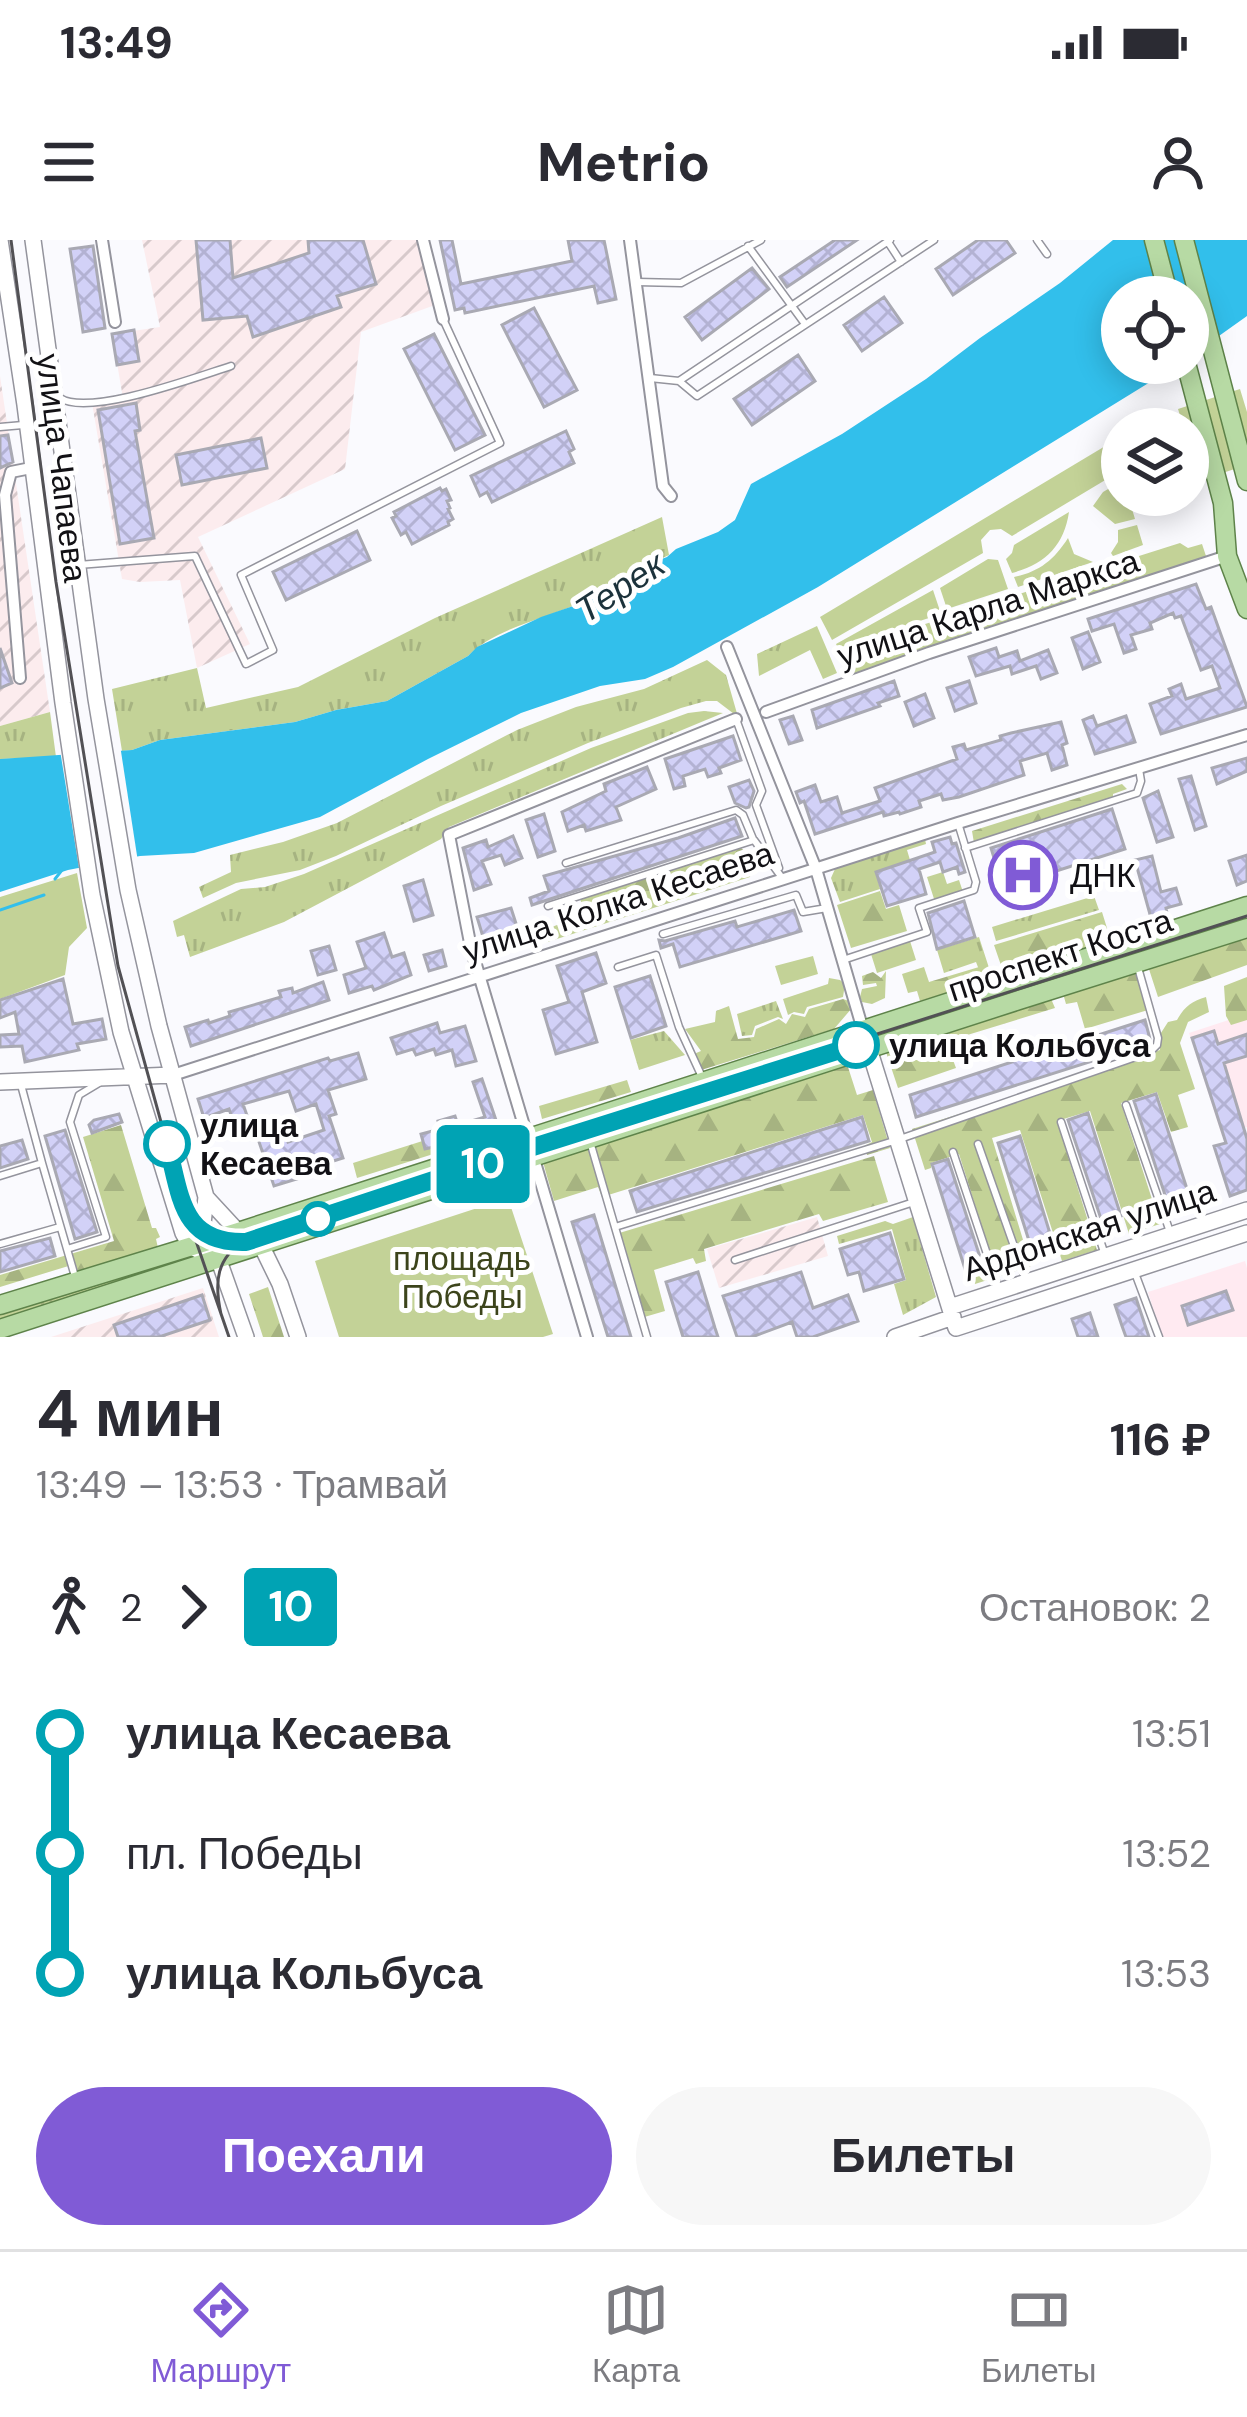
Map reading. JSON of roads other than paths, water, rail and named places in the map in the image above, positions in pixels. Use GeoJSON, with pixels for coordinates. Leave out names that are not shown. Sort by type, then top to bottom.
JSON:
{"type":"FeatureCollection","features":[{"type":"Feature","properties":{"kind":"main road","name":"улица Чапаева"},"geometry":{"type":"LineString","coordinates":[[0,240],[92,895],[121,1032],[178,1218],[202,1251],[246,1337]]}},
{"type":"Feature","properties":{"kind":"main road","name":"улица Чапаева"},"geometry":{"type":"LineString","coordinates":[[33,240],[96,699],[128,890],[158,1026],[206,1197]]}},
{"type":"Feature","properties":{"kind":"main road"},"geometry":{"type":"LineString","coordinates":[[1154,240],[1163,276]]}},
{"type":"Feature","properties":{"kind":"main road"},"geometry":{"type":"LineString","coordinates":[[1184,240],[1247,481]]}},
{"type":"Feature","properties":{"kind":"main road"},"geometry":{"type":"LineString","coordinates":[[1191,384],[1222,503],[1227,556],[1247,609]]}},
{"type":"Feature","properties":{"kind":"main road","name":"проспект Коста"},"geometry":{"type":"LineString","coordinates":[[0,1329],[185,1272],[202,1251],[232,1233],[530,1147],[589,1137],[1247,907]]}},
{"type":"Feature","properties":{"kind":"main road","name":"проспект Коста"},"geometry":{"type":"LineString","coordinates":[[0,1305],[202,1251],[262,1246],[704,1082],[1247,928]]}},
{"type":"Feature","properties":{"kind":"main road"},"geometry":{"type":"LineString","coordinates":[[866,1039],[954,1322]]}},
{"type":"Feature","properties":{"kind":"main road","name":"улица Колка Кесаева"},"geometry":{"type":"LineString","coordinates":[[0,1082],[173,1075]]}},
{"type":"Feature","properties":{"kind":"main road"},"geometry":{"type":"LineString","coordinates":[[206,1197],[232,1233],[262,1246],[298,1337]]}},
{"type":"Feature","properties":{"kind":"main road"},"geometry":{"type":"LineString","coordinates":[[202,1251],[206,1197]]}},
{"type":"Feature","properties":{"kind":"main road","name":"Ардонская улица"},"geometry":{"type":"LineString","coordinates":[[954,1322],[1000,1292],[1247,1210]]}},
{"type":"Feature","properties":{"kind":"main road","name":"Ардонская улица"},"geometry":{"type":"LineString","coordinates":[[895,1337],[1246,1235]]}},
{"type":"Feature","properties":{"kind":"street"},"geometry":{"type":"LineString","coordinates":[[103,240],[115,322]]}},
{"type":"Feature","properties":{"kind":"street"},"geometry":{"type":"LineString","coordinates":[[423,240],[443,319]]}},
{"type":"Feature","properties":{"kind":"street"},"geometry":{"type":"LineString","coordinates":[[630,240],[663,486],[671,496]]}},
{"type":"Feature","properties":{"kind":"street"},"geometry":{"type":"LineString","coordinates":[[20,678],[5,495],[11,472],[32,468]]}},
{"type":"Feature","properties":{"kind":"street","name":"улица Карла Маркса"},"geometry":{"type":"LineString","coordinates":[[766,712],[929,653],[1227,556]]}},
{"type":"Feature","properties":{"kind":"street"},"geometry":{"type":"LineString","coordinates":[[727,646],[816,869],[866,1039]]}},
{"type":"Feature","properties":{"kind":"street"},"geometry":{"type":"LineString","coordinates":[[587,1337],[471,948],[449,835],[736,719]]}},
{"type":"Feature","properties":{"kind":"street","name":"улица Колка Кесаева"},"geometry":{"type":"LineString","coordinates":[[173,1075],[1247,735]]}},
{"type":"Feature","properties":{"kind":"lane"},"geometry":{"type":"LineString","coordinates":[[637,282],[681,283],[761,240]]}},
{"type":"Feature","properties":{"kind":"lane"},"geometry":{"type":"LineString","coordinates":[[650,378],[679,380],[697,395],[934,240]]}},
{"type":"Feature","properties":{"kind":"lane"},"geometry":{"type":"LineString","coordinates":[[1037,240],[1047,254]]}},
{"type":"Feature","properties":{"kind":"lane"},"geometry":{"type":"LineString","coordinates":[[679,380],[889,241],[902,262]]}},
{"type":"Feature","properties":{"kind":"lane"},"geometry":{"type":"LineString","coordinates":[[748,246],[805,325]]}},
{"type":"Feature","properties":{"kind":"lane"},"geometry":{"type":"LineString","coordinates":[[78,565],[195,556],[246,664],[273,650],[241,574],[500,443],[443,319]]}},
{"type":"Feature","properties":{"kind":"lane"},"geometry":{"type":"LineString","coordinates":[[55,390],[67,403],[95,404],[231,366]]}},
{"type":"Feature","properties":{"kind":"lane"},"geometry":{"type":"LineString","coordinates":[[0,427],[27,424]]}},
{"type":"Feature","properties":{"kind":"lane"},"geometry":{"type":"LineString","coordinates":[[736,719],[762,791],[756,806],[783,879]]}},
{"type":"Feature","properties":{"kind":"lane"},"geometry":{"type":"LineString","coordinates":[[965,848],[1137,793],[1139,769]]}},
{"type":"Feature","properties":{"kind":"lane"},"geometry":{"type":"LineString","coordinates":[[566,863],[736,810],[783,879]]}},
{"type":"Feature","properties":{"kind":"lane"},"geometry":{"type":"LineString","coordinates":[[843,961],[927,932],[919,908],[974,890],[976,881],[958,823]]}},
{"type":"Feature","properties":{"kind":"lane"},"geometry":{"type":"LineString","coordinates":[[548,906],[754,840]]}},
{"type":"Feature","properties":{"kind":"lane"},"geometry":{"type":"LineString","coordinates":[[663,934],[796,895],[802,912],[827,908]]}},
{"type":"Feature","properties":{"kind":"lane"},"geometry":{"type":"LineString","coordinates":[[618,967],[656,955],[679,1027],[704,1082]]}},
{"type":"Feature","properties":{"kind":"lane"},"geometry":{"type":"LineString","coordinates":[[615,1227],[897,1140],[1150,1052],[1158,1038],[1137,962]]}},
{"type":"Feature","properties":{"kind":"lane"},"geometry":{"type":"LineString","coordinates":[[67,1249],[106,1237],[70,1122],[79,1095],[109,1078]]}},
{"type":"Feature","properties":{"kind":"lane"},"geometry":{"type":"LineString","coordinates":[[20,1081],[77,1282]]}},
{"type":"Feature","properties":{"kind":"lane"},"geometry":{"type":"LineString","coordinates":[[1126,1105],[1172,1237]]}},
{"type":"Feature","properties":{"kind":"lane"},"geometry":{"type":"LineString","coordinates":[[1061,1122],[1106,1257]]}},
{"type":"Feature","properties":{"kind":"lane"},"geometry":{"type":"LineString","coordinates":[[589,1137],[647,1337]]}},
{"type":"Feature","properties":{"kind":"lane"},"geometry":{"type":"LineString","coordinates":[[978,1144],[1027,1283]]}},
{"type":"Feature","properties":{"kind":"lane"},"geometry":{"type":"LineString","coordinates":[[953,1151],[1000,1292]]}},
{"type":"Feature","properties":{"kind":"lane"},"geometry":{"type":"LineString","coordinates":[[0,1176],[42,1163]]}},
{"type":"Feature","properties":{"kind":"lane"},"geometry":{"type":"LineString","coordinates":[[735,1260],[915,1202]]}},
{"type":"Feature","properties":{"kind":"lane"},"geometry":{"type":"LineString","coordinates":[[0,1244],[60,1226]]}},
{"type":"Feature","properties":{"kind":"lane"},"geometry":{"type":"LineString","coordinates":[[1134,1270],[1159,1337]]}},
{"type":"Feature","properties":{"kind":"water","name":"Терек"},"geometry":{"type":"Polygon","coordinates":[[[1113,240],[1247,240],[1247,316],[1209,343],[1209,276],[1101,276],[1101,384],[1147,384],[1101,408],[1101,412],[818,587],[673,667],[521,713],[320,817],[194,853],[140,856],[68,870],[0,892],[0,759],[132,750],[160,740],[295,722],[387,701],[477,647],[582,603],[676,549],[718,532],[735,520],[751,484],[842,434],[1060,283],[1113,240]]]}},
{"type":"Feature","properties":{"kind":"waterway"},"geometry":{"type":"LineString","coordinates":[[55,879],[62,870]]}},
{"type":"Feature","properties":{"kind":"waterway"},"geometry":{"type":"LineString","coordinates":[[0,910],[44,895]]}},
{"type":"Feature","properties":{"kind":"tram line"},"geometry":{"type":"LineString","coordinates":[[11,240],[56,582],[118,966],[185,1209],[229,1337]]}},
{"type":"Feature","properties":{"kind":"tram line"},"geometry":{"type":"LineString","coordinates":[[221,1314],[220,1272],[228,1254],[246,1239],[1247,916]]}},
{"type":"Feature","properties":{"kind":"tram line","name":"10"},"geometry":{"type":"LineString","coordinates":[[167,1144],[191,1222],[218,1239],[246,1242],[856,1045]]}},
{"type":"Feature","properties":{"kind":"tram line"},"geometry":{"type":"LineString","coordinates":[[185,1209],[210,1237],[247,1241]]}},
{"type":"Feature","properties":{"kind":"place","name":"ДНК"},"geometry":{"type":"Point","coordinates":[1023,875]}},
{"type":"Feature","properties":{"kind":"place","name":"улица Кольбуса"},"geometry":{"type":"Point","coordinates":[856,1045]}},
{"type":"Feature","properties":{"kind":"place","name":"улица Кесаева"},"geometry":{"type":"Point","coordinates":[167,1144]}},
{"type":"Feature","properties":{"kind":"park label","name":"площадь Победы"},"geometry":{"type":"Point","coordinates":[462,1277]}}]}
